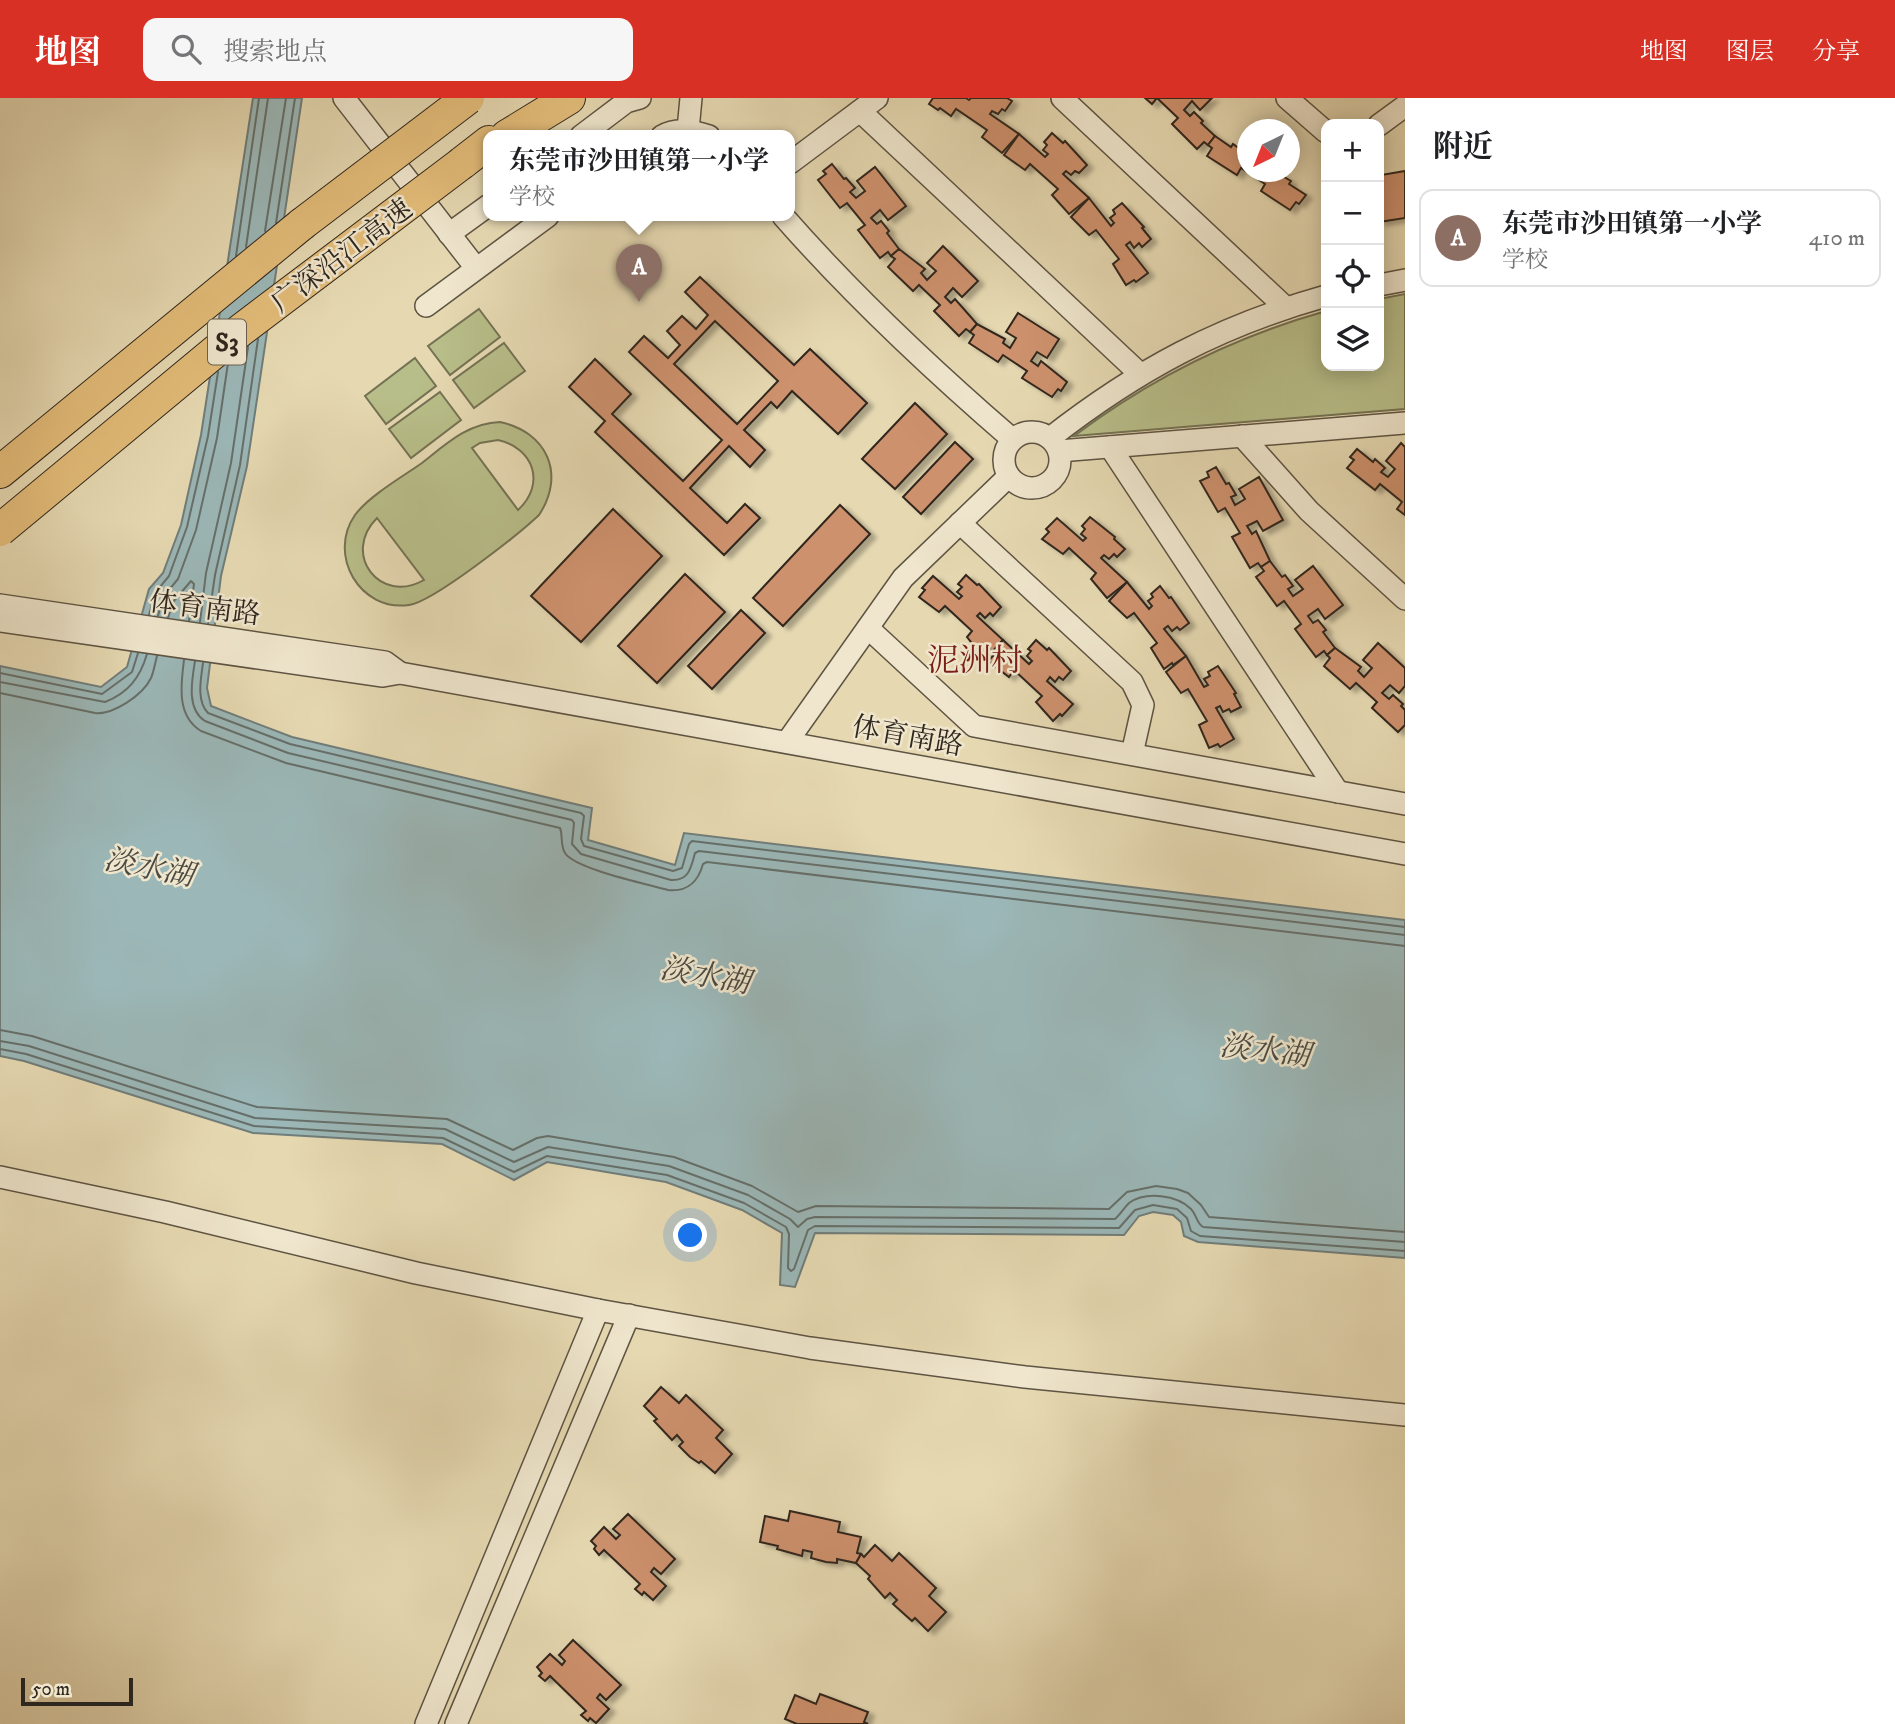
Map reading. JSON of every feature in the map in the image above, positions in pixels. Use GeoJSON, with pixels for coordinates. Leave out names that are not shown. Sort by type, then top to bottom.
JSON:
{"type":"FeatureCollection","features":[{"type":"Feature","properties":{"kind":"highway"},"geometry":{"type":"LineString","coordinates":[[302,224],[434,98]]}},
{"type":"Feature","properties":{"kind":"highway","name":"广深沿江高速"},"geometry":{"type":"LineString","coordinates":[[0,472],[302,224],[468,98]]}},
{"type":"Feature","properties":{"kind":"highway"},"geometry":{"type":"LineString","coordinates":[[505,130],[545,98]]}},
{"type":"Feature","properties":{"kind":"highway"},"geometry":{"type":"LineString","coordinates":[[517,130],[569,98]]}},
{"type":"Feature","properties":{"kind":"highway","name":"广深沿江高速"},"geometry":{"type":"LineString","coordinates":[[0,530],[241,330],[483,148]]}},
{"type":"Feature","properties":{"kind":"street"},"geometry":{"type":"LineString","coordinates":[[344,98],[476,268]]}},
{"type":"Feature","properties":{"kind":"street"},"geometry":{"type":"LineString","coordinates":[[589,130],[626,102],[640,98]]}},
{"type":"Feature","properties":{"kind":"street"},"geometry":{"type":"LineString","coordinates":[[691,98],[698,130]]}},
{"type":"Feature","properties":{"kind":"street"},"geometry":{"type":"LineString","coordinates":[[795,159],[877,98]]}},
{"type":"Feature","properties":{"kind":"street"},"geometry":{"type":"LineString","coordinates":[[1062,98],[1286,308]]}},
{"type":"Feature","properties":{"kind":"street"},"geometry":{"type":"LineString","coordinates":[[1287,98],[1321,128]]}},
{"type":"Feature","properties":{"kind":"street"},"geometry":{"type":"LineString","coordinates":[[1384,121],[1405,106]]}},
{"type":"Feature","properties":{"kind":"street"},"geometry":{"type":"LineString","coordinates":[[860,111],[1140,374]]}},
{"type":"Feature","properties":{"kind":"street"},"geometry":{"type":"LineString","coordinates":[[449,234],[483,209]]}},
{"type":"Feature","properties":{"kind":"street"},"geometry":{"type":"LineString","coordinates":[[426,306],[541,221]]}},
{"type":"Feature","properties":{"kind":"street"},"geometry":{"type":"LineString","coordinates":[[788,221],[879,319],[944,381],[1012,439]]}},
{"type":"Feature","properties":{"kind":"street"},"geometry":{"type":"LineString","coordinates":[[1384,284],[1405,280]]}},
{"type":"Feature","properties":{"kind":"street"},"geometry":{"type":"LineString","coordinates":[[1054,444],[1093,404],[1140,374],[1235,326],[1321,298]]}},
{"type":"Feature","properties":{"kind":"street"},"geometry":{"type":"LineString","coordinates":[[1054,444],[1060,458],[1056,474],[1045,485],[1029,488],[1021,486],[1009,476],[1003,461],[1004,453],[1012,439],[1026,432],[1034,432],[1054,444],[1110,447],[1405,423]]}},
{"type":"Feature","properties":{"kind":"street"},"geometry":{"type":"LineString","coordinates":[[1241,436],[1309,511],[1405,599]]}},
{"type":"Feature","properties":{"kind":"street"},"geometry":{"type":"LineString","coordinates":[[1110,447],[1338,792]]}},
{"type":"Feature","properties":{"kind":"street"},"geometry":{"type":"LineString","coordinates":[[787,742],[903,578],[1009,476]]}},
{"type":"Feature","properties":{"kind":"street"},"geometry":{"type":"LineString","coordinates":[[960,523],[1132,682],[1143,705],[1132,754]]}},
{"type":"Feature","properties":{"kind":"street","name":"体育南路"},"geometry":{"type":"LineString","coordinates":[[0,605],[96,629]]}},
{"type":"Feature","properties":{"kind":"street","name":"体育南路"},"geometry":{"type":"LineString","coordinates":[[0,621],[96,629],[292,655],[383,676],[400,673],[1405,854]]}},
{"type":"Feature","properties":{"kind":"street"},"geometry":{"type":"LineString","coordinates":[[868,628],[974,726],[1405,804]]}},
{"type":"Feature","properties":{"kind":"street"},"geometry":{"type":"LineString","coordinates":[[0,1177],[165,1212],[416,1273],[598,1310],[810,1348],[1025,1377],[1405,1415]]}},
{"type":"Feature","properties":{"kind":"street"},"geometry":{"type":"LineString","coordinates":[[426,1724],[598,1310]]}},
{"type":"Feature","properties":{"kind":"street"},"geometry":{"type":"LineString","coordinates":[[456,1724],[629,1315]]}},
{"type":"Feature","properties":{"kind":"street"},"geometry":{"type":"LineString","coordinates":[[447,1672],[472,1683]]}},
{"type":"Feature","properties":{"kind":"green space"},"geometry":{"type":"Polygon","coordinates":[[[1405,294],[1405,409],[1074,436],[1133,396],[1194,362],[1259,333],[1321,312],[1321,371],[1384,371],[1384,298],[1405,294]]]}},
{"type":"Feature","properties":{"kind":"green space"},"geometry":{"type":"Polygon","coordinates":[[[479,309],[500,337],[450,375],[428,346],[479,309]]]}},
{"type":"Feature","properties":{"kind":"green space"},"geometry":{"type":"Polygon","coordinates":[[[504,343],[525,371],[474,408],[453,380],[504,343]]]}},
{"type":"Feature","properties":{"kind":"green space"},"geometry":{"type":"Polygon","coordinates":[[[415,358],[436,386],[386,424],[365,396],[415,358]]]}},
{"type":"Feature","properties":{"kind":"green space"},"geometry":{"type":"Polygon","coordinates":[[[440,392],[461,420],[411,458],[389,429],[440,392]]]}},
{"type":"Feature","properties":{"kind":"green space"},"geometry":{"type":"Polygon","coordinates":[[[500,422],[530,435],[547,457],[551,470],[551,485],[539,515],[476,566],[421,601],[409,605],[391,605],[376,600],[353,578],[347,563],[347,531],[355,515],[377,494],[449,442],[468,430],[500,422]],[[498,440],[480,443],[472,448],[518,510],[532,489],[532,468],[520,451],[498,440]],[[377,518],[367,532],[363,546],[364,560],[370,572],[380,581],[393,586],[408,586],[424,580],[377,518]]]}},
{"type":"Feature","properties":{"kind":"water","name":"淡水湖"},"geometry":{"type":"Polygon","coordinates":[[[253,98],[302,98],[247,466],[221,576],[207,688],[211,706],[292,737],[592,808],[588,840],[675,865],[684,833],[1405,920],[1405,1258],[1198,1242],[1184,1236],[1181,1222],[1173,1215],[1153,1212],[1139,1216],[1124,1235],[815,1233],[795,1287],[780,1285],[782,1233],[742,1210],[666,1182],[547,1162],[514,1180],[442,1144],[253,1133],[24,1061],[0,1056],[0,666],[101,687],[127,667],[149,589],[163,573],[181,525],[201,435],[253,98]]]}},
{"type":"Feature","properties":{"kind":"building"},"geometry":{"type":"Polygon","coordinates":[[[933,98],[1007,98],[1012,101],[1005,111],[1002,109],[998,114],[992,111],[990,114],[1019,134],[1002,153],[982,137],[987,130],[956,109],[951,116],[940,108],[938,110],[929,104],[933,98]]]}},
{"type":"Feature","properties":{"kind":"building"},"geometry":{"type":"Polygon","coordinates":[[[1145,98],[1157,98],[1152,104],[1145,98]]]}},
{"type":"Feature","properties":{"kind":"building"},"geometry":{"type":"Polygon","coordinates":[[[1157,98],[1212,98],[1200,110],[1192,101],[1184,110],[1190,116],[1194,112],[1215,136],[1208,145],[1204,142],[1197,149],[1172,124],[1178,118],[1157,98]]]}},
{"type":"Feature","properties":{"kind":"building"},"geometry":{"type":"Polygon","coordinates":[[[1052,133],[1063,143],[1065,141],[1087,165],[1079,173],[1075,171],[1071,175],[1066,171],[1063,174],[1089,198],[1069,214],[1052,195],[1058,189],[1030,164],[1025,170],[1004,155],[1019,134],[1045,157],[1048,154],[1043,150],[1047,145],[1044,142],[1052,133]]]}},
{"type":"Feature","properties":{"kind":"building"},"geometry":{"type":"Polygon","coordinates":[[[1215,136],[1231,147],[1233,144],[1237,147],[1237,175],[1207,156],[1212,148],[1208,145],[1215,136]]]}},
{"type":"Feature","properties":{"kind":"building"},"geometry":{"type":"Polygon","coordinates":[[[832,164],[855,188],[850,192],[856,198],[865,191],[857,181],[875,167],[906,206],[888,220],[880,210],[871,218],[877,224],[881,221],[899,249],[891,256],[888,252],[880,258],[858,230],[865,225],[847,203],[840,208],[818,180],[826,174],[823,171],[832,164]]]}},
{"type":"Feature","properties":{"kind":"building"},"geometry":{"type":"Polygon","coordinates":[[[1405,171],[1405,218],[1384,221],[1384,174],[1405,171]]]}},
{"type":"Feature","properties":{"kind":"building"},"geometry":{"type":"Polygon","coordinates":[[[1262,182],[1290,182],[1289,184],[1306,195],[1290,210],[1261,191],[1265,184],[1262,182]]]}},
{"type":"Feature","properties":{"kind":"building"},"geometry":{"type":"Polygon","coordinates":[[[1089,198],[1111,226],[1114,223],[1110,218],[1115,214],[1113,210],[1122,203],[1151,239],[1142,247],[1139,243],[1134,248],[1130,242],[1126,245],[1148,273],[1136,282],[1134,280],[1126,285],[1113,264],[1119,259],[1096,230],[1089,235],[1071,217],[1089,198]]]}},
{"type":"Feature","properties":{"kind":"building"},"geometry":{"type":"Polygon","coordinates":[[[943,246],[978,281],[962,297],[953,288],[945,297],[951,303],[955,299],[977,324],[970,332],[966,329],[959,336],[934,311],[940,305],[919,285],[913,291],[888,267],[895,259],[891,256],[899,249],[925,269],[921,273],[927,280],[936,271],[927,263],[943,246]]]}},
{"type":"Feature","properties":{"kind":"building"},"geometry":{"type":"Polygon","coordinates":[[[700,277],[794,365],[810,349],[867,403],[838,434],[792,391],[777,408],[771,402],[744,430],[765,450],[750,467],[729,446],[690,488],[727,523],[745,504],[760,518],[724,555],[595,432],[605,421],[569,387],[595,359],[631,394],[612,414],[683,481],[722,440],[629,352],[644,336],[668,358],[680,345],[667,331],[682,316],[696,329],[708,315],[685,292],[700,277]],[[715,321],[674,364],[737,424],[778,381],[715,321]]]}},
{"type":"Feature","properties":{"kind":"building"},"geometry":{"type":"Polygon","coordinates":[[[1018,313],[1059,339],[1047,358],[1037,352],[1031,361],[1038,366],[1041,361],[1067,382],[1061,391],[1058,389],[1052,397],[1022,378],[1027,371],[1003,355],[998,362],[969,343],[974,335],[970,332],[977,324],[1005,339],[1003,343],[1010,348],[1016,338],[1006,332],[1018,313]]]}},
{"type":"Feature","properties":{"kind":"building"},"geometry":{"type":"Polygon","coordinates":[[[915,403],[947,434],[895,489],[862,459],[915,403]]]}},
{"type":"Feature","properties":{"kind":"building"},"geometry":{"type":"Polygon","coordinates":[[[955,442],[973,459],[921,514],[903,497],[955,442]]]}},
{"type":"Feature","properties":{"kind":"building"},"geometry":{"type":"Polygon","coordinates":[[[1401,443],[1405,447],[1405,515],[1397,509],[1402,502],[1380,484],[1375,490],[1347,468],[1354,460],[1350,457],[1357,449],[1385,468],[1381,472],[1388,477],[1395,469],[1386,461],[1401,443]]]}},
{"type":"Feature","properties":{"kind":"building"},"geometry":{"type":"Polygon","coordinates":[[[1216,467],[1236,495],[1231,497],[1235,505],[1245,499],[1239,489],[1259,477],[1283,520],[1263,531],[1257,521],[1247,526],[1252,534],[1256,531],[1270,561],[1261,567],[1258,563],[1250,568],[1232,537],[1240,533],[1225,508],[1218,512],[1200,481],[1209,477],[1207,472],[1216,467]]]}},
{"type":"Feature","properties":{"kind":"building"},"geometry":{"type":"Polygon","coordinates":[[[840,505],[870,534],[783,626],[753,598],[840,505]]]}},
{"type":"Feature","properties":{"kind":"building"},"geometry":{"type":"Polygon","coordinates":[[[613,509],[662,556],[581,642],[531,596],[613,509]]]}},
{"type":"Feature","properties":{"kind":"building"},"geometry":{"type":"Polygon","coordinates":[[[1090,517],[1115,537],[1125,549],[1117,557],[1114,554],[1109,559],[1104,555],[1101,558],[1127,582],[1107,598],[1091,579],[1096,573],[1069,548],[1063,554],[1042,539],[1049,532],[1046,529],[1057,518],[1083,541],[1086,538],[1081,534],[1085,529],[1082,526],[1090,517]]]}},
{"type":"Feature","properties":{"kind":"building"},"geometry":{"type":"Polygon","coordinates":[[[1270,561],[1293,586],[1288,589],[1293,596],[1303,589],[1295,580],[1313,566],[1343,605],[1325,619],[1318,609],[1308,616],[1313,623],[1318,620],[1335,648],[1327,655],[1324,651],[1316,657],[1295,629],[1301,624],[1284,601],[1277,606],[1256,577],[1264,571],[1261,567],[1270,561]]]}},
{"type":"Feature","properties":{"kind":"building"},"geometry":{"type":"Polygon","coordinates":[[[685,574],[725,612],[657,683],[618,646],[685,574]]]}},
{"type":"Feature","properties":{"kind":"building"},"geometry":{"type":"Polygon","coordinates":[[[966,575],[979,584],[1001,607],[993,616],[990,613],[985,618],[980,613],[977,616],[1003,640],[983,657],[967,637],[972,631],[945,606],[939,612],[919,597],[925,590],[922,588],[933,576],[959,599],[962,596],[957,592],[962,587],[958,584],[966,575]]]}},
{"type":"Feature","properties":{"kind":"building"},"geometry":{"type":"Polygon","coordinates":[[[1127,582],[1149,609],[1152,606],[1148,601],[1153,597],[1151,594],[1160,586],[1189,623],[1180,630],[1177,627],[1172,631],[1168,626],[1164,629],[1186,656],[1173,665],[1172,663],[1164,669],[1151,648],[1157,643],[1134,613],[1127,618],[1109,601],[1127,582]]]}},
{"type":"Feature","properties":{"kind":"building"},"geometry":{"type":"Polygon","coordinates":[[[741,610],[765,633],[712,689],[688,666],[741,610]]]}},
{"type":"Feature","properties":{"kind":"building"},"geometry":{"type":"Polygon","coordinates":[[[1003,640],[1029,664],[1032,661],[1027,656],[1031,651],[1028,649],[1036,640],[1047,650],[1049,648],[1071,671],[1063,680],[1059,677],[1055,682],[1050,677],[1047,681],[1073,704],[1062,716],[1060,714],[1053,721],[1036,702],[1042,696],[1014,670],[1009,677],[988,661],[1003,640]]]}},
{"type":"Feature","properties":{"kind":"building"},"geometry":{"type":"Polygon","coordinates":[[[1378,643],[1405,668],[1405,686],[1399,693],[1390,685],[1382,693],[1389,699],[1393,695],[1403,704],[1401,706],[1405,710],[1405,725],[1398,732],[1372,708],[1377,702],[1356,683],[1350,689],[1324,666],[1330,658],[1327,655],[1335,648],[1361,667],[1358,671],[1364,677],[1372,668],[1363,660],[1378,643]]]}},
{"type":"Feature","properties":{"kind":"building"},"geometry":{"type":"Polygon","coordinates":[[[1186,656],[1204,687],[1208,685],[1204,679],[1210,676],[1208,672],[1218,666],[1236,693],[1234,694],[1241,707],[1231,712],[1229,709],[1223,712],[1220,706],[1216,708],[1234,739],[1220,747],[1218,744],[1209,748],[1199,725],[1207,721],[1188,689],[1181,693],[1166,672],[1186,656]]]}},
{"type":"Feature","properties":{"kind":"building"},"geometry":{"type":"Polygon","coordinates":[[[661,1387],[679,1403],[686,1395],[723,1430],[716,1438],[732,1454],[715,1473],[701,1461],[699,1463],[690,1457],[679,1446],[683,1442],[677,1435],[672,1440],[644,1406],[661,1387]]]}},
{"type":"Feature","properties":{"kind":"building"},"geometry":{"type":"Polygon","coordinates":[[[790,1511],[840,1522],[838,1532],[861,1537],[857,1553],[861,1554],[856,1563],[837,1559],[837,1563],[826,1562],[811,1558],[812,1552],[803,1550],[802,1556],[760,1542],[765,1516],[788,1521],[790,1511]]]}},
{"type":"Feature","properties":{"kind":"building"},"geometry":{"type":"Polygon","coordinates":[[[628,1514],[675,1559],[661,1574],[654,1568],[651,1572],[666,1586],[653,1600],[644,1592],[642,1595],[635,1589],[640,1584],[604,1550],[599,1555],[591,1541],[604,1527],[616,1539],[620,1535],[613,1529],[628,1514]]]}},
{"type":"Feature","properties":{"kind":"building"},"geometry":{"type":"Polygon","coordinates":[[[875,1545],[892,1561],[899,1553],[936,1588],[929,1596],[946,1612],[928,1631],[915,1618],[912,1621],[893,1604],[897,1600],[890,1593],[885,1598],[868,1579],[870,1576],[856,1563],[861,1554],[864,1557],[875,1545]]]}},
{"type":"Feature","properties":{"kind":"building"},"geometry":{"type":"Polygon","coordinates":[[[573,1640],[621,1685],[606,1700],[600,1694],[597,1698],[609,1709],[596,1723],[581,1715],[586,1711],[550,1676],[545,1681],[539,1676],[542,1673],[537,1667],[550,1654],[562,1665],[565,1661],[559,1655],[573,1640]]]}},
{"type":"Feature","properties":{"kind":"building"},"geometry":{"type":"Polygon","coordinates":[[[820,1694],[868,1712],[864,1722],[868,1724],[797,1724],[785,1719],[795,1695],[816,1704],[820,1694]]]}},
{"type":"Feature","properties":{"kind":"place","name":"东莞市沙田镇第一小学"},"geometry":{"type":"Point","coordinates":[639,302]}},
{"type":"Feature","properties":{"kind":"district","name":"泥洲村"},"geometry":{"type":"Point","coordinates":[975,660]}}]}
